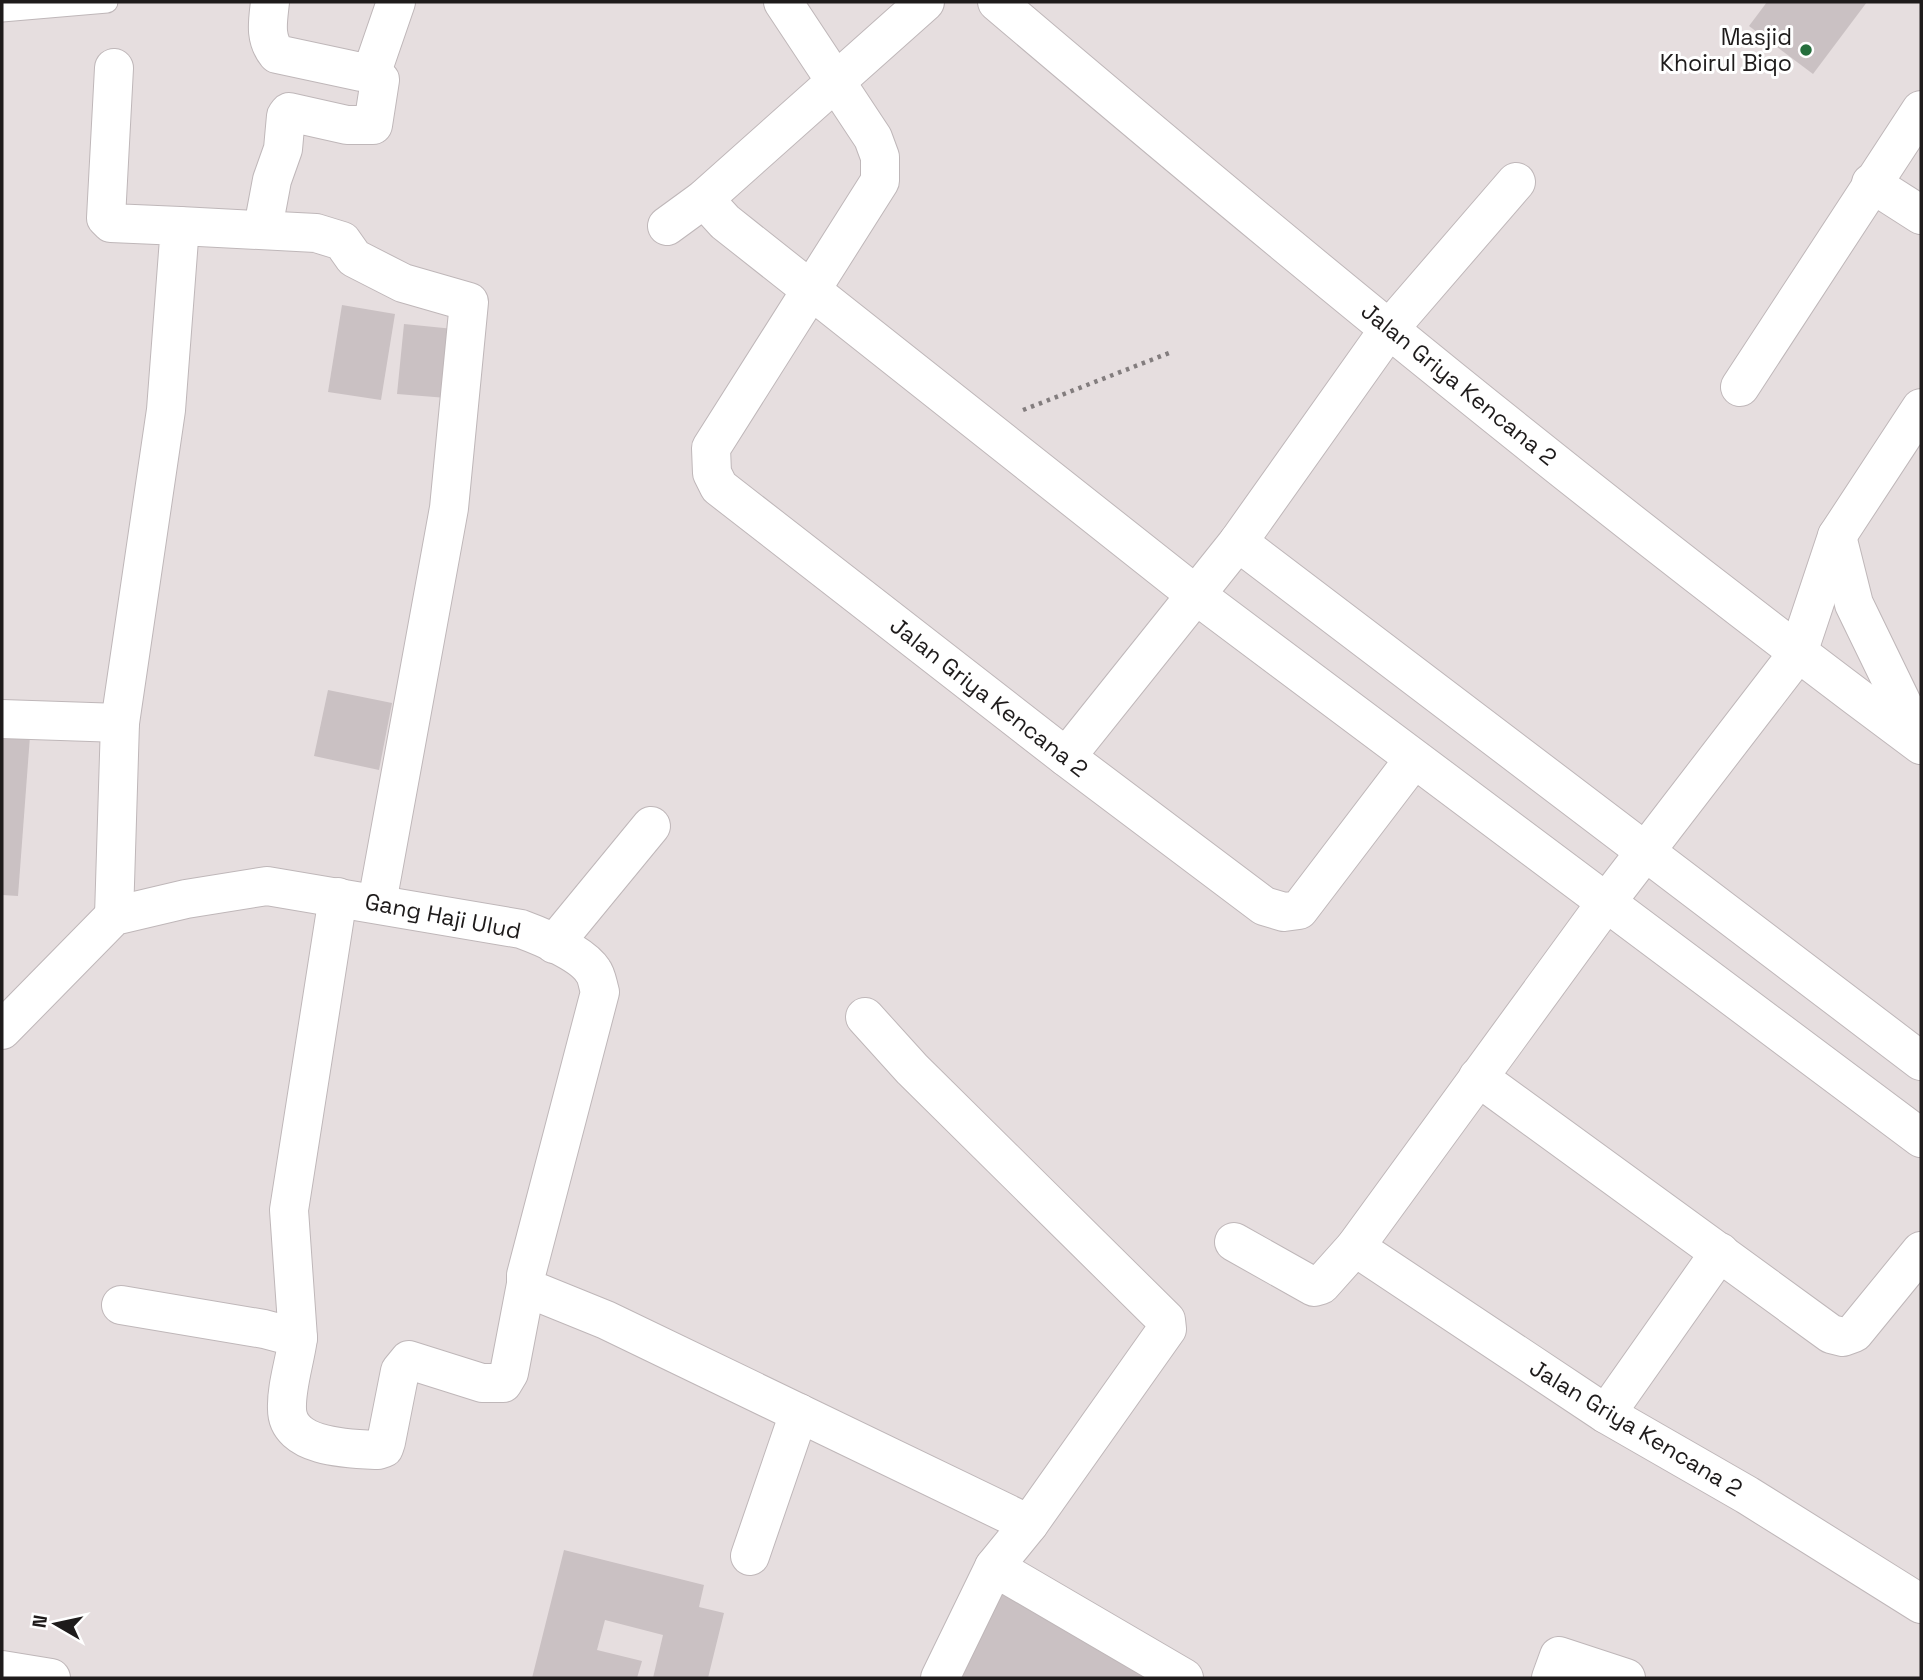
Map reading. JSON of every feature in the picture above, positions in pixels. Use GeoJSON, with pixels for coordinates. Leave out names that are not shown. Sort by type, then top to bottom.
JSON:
{"type":"FeatureCollection","features":[{"type":"Feature","properties":{"kind":"street"},"geometry":{"type":"LineString","coordinates":[[263,228],[272,180],[283,149],[286,116],[289,113],[347,125],[373,125],[380,91],[380,80],[369,71],[344,69],[277,54],[269,44],[267,28],[270,2]]}},
{"type":"Feature","properties":{"kind":"street"},"geometry":{"type":"LineString","coordinates":[[369,71],[375,63],[396,2]]}},
{"type":"Feature","properties":{"kind":"street","name":"Jalan Griya Kencana 2"},"geometry":{"type":"LineString","coordinates":[[783,2],[873,138],[882,170],[880,181],[711,448],[712,473],[719,487],[1066,757],[1264,906],[1283,912],[1298,910],[1414,759]]}},
{"type":"Feature","properties":{"kind":"street"},"geometry":{"type":"LineString","coordinates":[[667,226],[704,199],[925,2]]}},
{"type":"Feature","properties":{"kind":"street","name":"Jalan Griya Kencana 2"},"geometry":{"type":"LineString","coordinates":[[997,2],[1389,329],[1798,653],[1921,744]]}},
{"type":"Feature","properties":{"kind":"street"},"geometry":{"type":"LineString","coordinates":[[114,68],[106,218],[111,223],[263,228],[316,233],[342,241],[354,258],[403,283],[469,302],[449,508],[377,903]]}},
{"type":"Feature","properties":{"kind":"street"},"geometry":{"type":"LineString","coordinates":[[1740,387],[1921,110]]}},
{"type":"Feature","properties":{"kind":"street"},"geometry":{"type":"LineString","coordinates":[[1066,757],[1238,542],[1389,329],[1516,183]]}},
{"type":"Feature","properties":{"kind":"street"},"geometry":{"type":"LineString","coordinates":[[1871,183],[1921,215]]}},
{"type":"Feature","properties":{"kind":"street"},"geometry":{"type":"LineString","coordinates":[[704,199],[726,222],[1196,595],[1605,904],[1921,1138]]}},
{"type":"Feature","properties":{"kind":"street"},"geometry":{"type":"LineString","coordinates":[[2,1030],[114,916],[120,723],[166,410],[180,226]]}},
{"type":"Feature","properties":{"kind":"street"},"geometry":{"type":"LineString","coordinates":[[1234,1242],[1314,1287],[1321,1285],[1355,1247],[1605,904],[1798,653],[1837,536],[1921,408]]}},
{"type":"Feature","properties":{"kind":"street","name":"Jalan Griya Kencana 2"},"geometry":{"type":"LineString","coordinates":[[1837,536],[1854,604],[1921,744]]}},
{"type":"Feature","properties":{"kind":"street"},"geometry":{"type":"LineString","coordinates":[[1238,542],[1647,850],[1921,1061]]}},
{"type":"Feature","properties":{"kind":"street"},"geometry":{"type":"LineString","coordinates":[[2,719],[120,723]]}},
{"type":"Feature","properties":{"kind":"street"},"geometry":{"type":"LineString","coordinates":[[554,944],[651,826]]}},
{"type":"Feature","properties":{"kind":"street","name":"Gang Haji Ulud"},"geometry":{"type":"LineString","coordinates":[[114,916],[267,886],[521,929],[580,959],[593,971],[600,992],[526,1275],[529,1287],[509,1373],[503,1383],[482,1383],[409,1360],[400,1371],[384,1448],[378,1450],[308,1440],[291,1427],[286,1410],[298,1338]]}},
{"type":"Feature","properties":{"kind":"street"},"geometry":{"type":"LineString","coordinates":[[121,1305],[264,1329],[298,1338],[289,1210],[338,897]]}},
{"type":"Feature","properties":{"kind":"street"},"geometry":{"type":"LineString","coordinates":[[865,1017],[912,1069],[1166,1320],[1167,1329],[1029,1524],[994,1567],[940,1678]]}},
{"type":"Feature","properties":{"kind":"street"},"geometry":{"type":"LineString","coordinates":[[1478,1077],[1831,1334],[1843,1337],[1854,1334],[1921,1251]]}},
{"type":"Feature","properties":{"kind":"street","name":"Jalan Griya Kencana 2"},"geometry":{"type":"LineString","coordinates":[[1355,1247],[1606,1414],[1747,1494],[1921,1604]]}},
{"type":"Feature","properties":{"kind":"street"},"geometry":{"type":"LineString","coordinates":[[1606,1414],[1720,1252]]}},
{"type":"Feature","properties":{"kind":"street"},"geometry":{"type":"LineString","coordinates":[[529,1287],[606,1320],[1029,1524]]}},
{"type":"Feature","properties":{"kind":"street"},"geometry":{"type":"LineString","coordinates":[[750,1556],[799,1413]]}},
{"type":"Feature","properties":{"kind":"street"},"geometry":{"type":"LineString","coordinates":[[994,1567],[1184,1678]]}},
{"type":"Feature","properties":{"kind":"street"},"geometry":{"type":"LineString","coordinates":[[1551,1678],[1559,1656],[1626,1678]]}},
{"type":"Feature","properties":{"kind":"street"},"geometry":{"type":"LineString","coordinates":[[2,1670],[51,1678]]}},
{"type":"Feature","properties":{"kind":"lane"},"geometry":{"type":"LineString","coordinates":[[2,11],[107,2]]}},
{"type":"Feature","properties":{"kind":"path"},"geometry":{"type":"LineString","coordinates":[[983,426],[1169,353]]}},
{"type":"Feature","properties":{"kind":"building","name":"Masjid Khoirul Biqo"},"geometry":{"type":"Polygon","coordinates":[[[1767,2],[1867,2],[1813,74],[1749,26],[1767,2]]]}},
{"type":"Feature","properties":{"kind":"building"},"geometry":{"type":"Polygon","coordinates":[[[342,305],[395,314],[381,400],[328,392],[342,305]]]}},
{"type":"Feature","properties":{"kind":"building"},"geometry":{"type":"Polygon","coordinates":[[[404,324],[454,329],[447,398],[397,394],[404,324]]]}},
{"type":"Feature","properties":{"kind":"building"},"geometry":{"type":"Polygon","coordinates":[[[328,690],[392,703],[379,770],[314,756],[328,690]]]}},
{"type":"Feature","properties":{"kind":"building"},"geometry":{"type":"Polygon","coordinates":[[[2,734],[30,736],[18,896],[2,895],[2,734]]]}},
{"type":"Feature","properties":{"kind":"building"},"geometry":{"type":"Polygon","coordinates":[[[564,1550],[704,1585],[699,1607],[724,1613],[708,1678],[653,1678],[663,1635],[605,1620],[597,1650],[642,1661],[637,1678],[532,1678],[564,1550]]]}},
{"type":"Feature","properties":{"kind":"building"},"geometry":{"type":"Polygon","coordinates":[[[991,1579],[1176,1678],[945,1678],[991,1579]]]}},
{"type":"Feature","properties":{"kind":"place","name":"Masjid Khoirul Biqo"},"geometry":{"type":"Point","coordinates":[1806,50]}}]}
